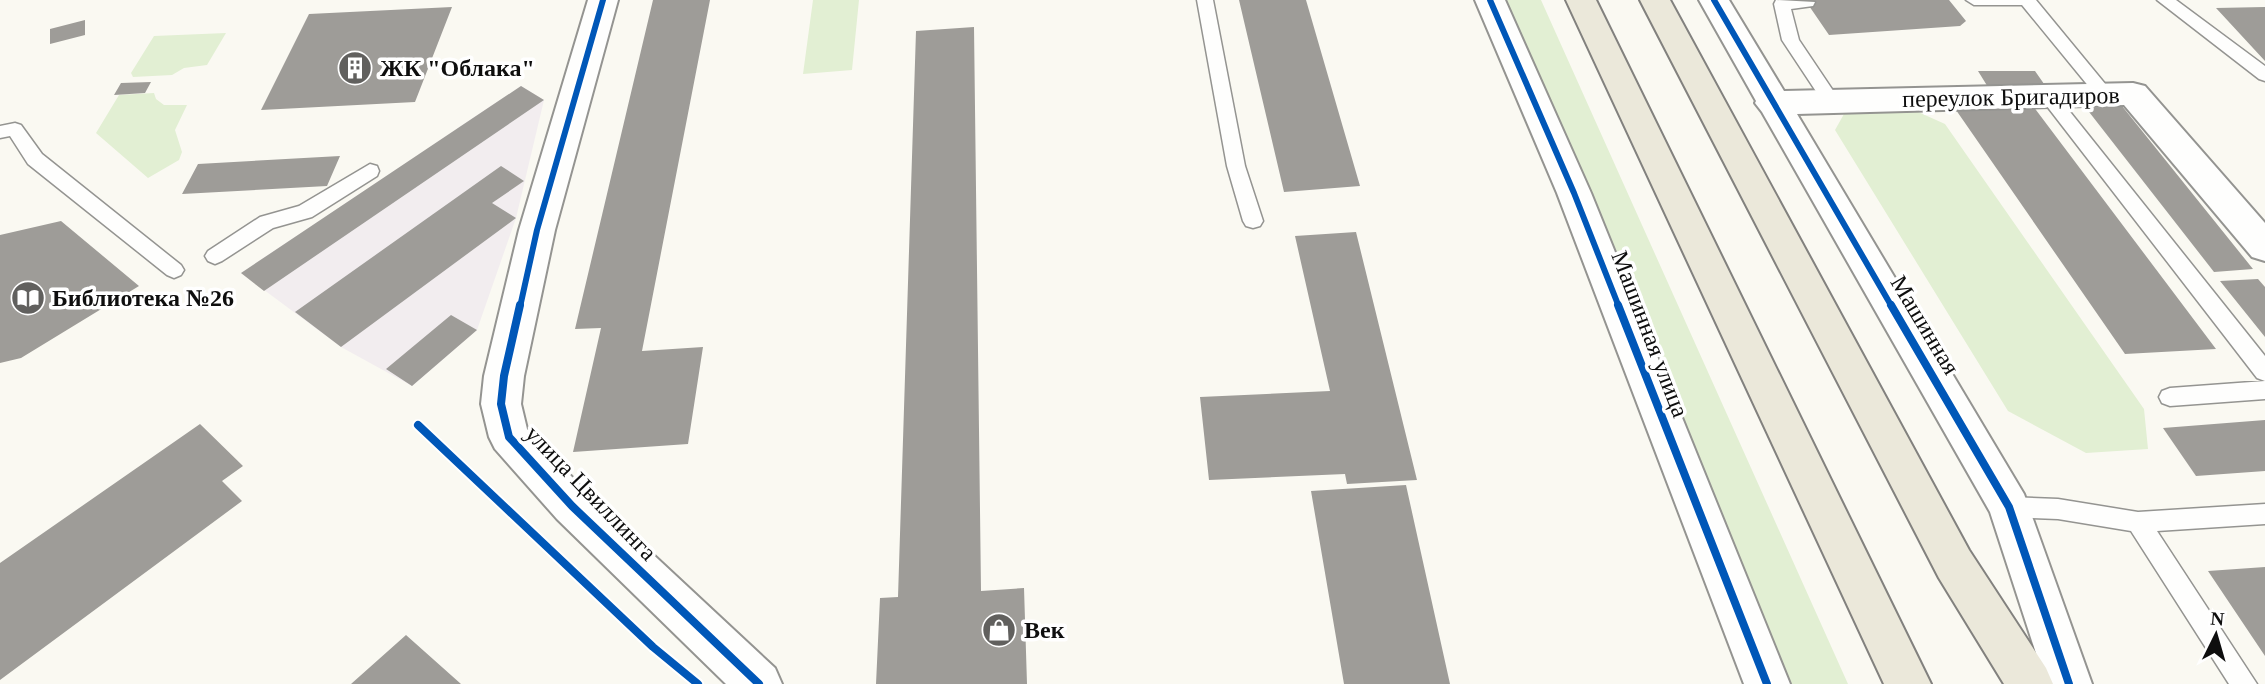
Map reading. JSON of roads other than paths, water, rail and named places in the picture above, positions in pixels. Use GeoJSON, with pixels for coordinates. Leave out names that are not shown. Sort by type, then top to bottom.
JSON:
{"type":"FeatureCollection","features":[{"type":"Feature","properties":{"kind":"main road"},"geometry":{"type":"LineString","coordinates":[[1581,0],[1908,684]]}},
{"type":"Feature","properties":{"kind":"main road"},"geometry":{"type":"LineString","coordinates":[[1655,0],[1954,564],[2029,684]]}},
{"type":"Feature","properties":{"kind":"street","name":"улица Цвиллинга"},"geometry":{"type":"LineString","coordinates":[[603,0],[537,230],[504,376],[501,404],[503,415],[509,438],[572,506],[760,684]]}},
{"type":"Feature","properties":{"kind":"street","name":"Машинная улица"},"geometry":{"type":"LineString","coordinates":[[1490,0],[1574,193],[1767,684]]}},
{"type":"Feature","properties":{"kind":"street","name":"Машинная"},"geometry":{"type":"LineString","coordinates":[[1714,0],[2009,507],[2069,684]]}},
{"type":"Feature","properties":{"kind":"street","name":"переулок Бригадиров"},"geometry":{"type":"LineString","coordinates":[[1772,103],[2133,94],[2265,247]]}},
{"type":"Feature","properties":{"kind":"lane"},"geometry":{"type":"LineString","coordinates":[[1205,0],[1236,166],[1253,220]]}},
{"type":"Feature","properties":{"kind":"lane"},"geometry":{"type":"LineString","coordinates":[[1974,0],[2020,0]]}},
{"type":"Feature","properties":{"kind":"lane"},"geometry":{"type":"LineString","coordinates":[[2027,0],[2105,95]]}},
{"type":"Feature","properties":{"kind":"lane"},"geometry":{"type":"LineString","coordinates":[[2165,0],[2265,75]]}},
{"type":"Feature","properties":{"kind":"lane"},"geometry":{"type":"LineString","coordinates":[[1807,2],[1782,4],[1791,40],[1831,101]]}},
{"type":"Feature","properties":{"kind":"lane"},"geometry":{"type":"LineString","coordinates":[[2049,97],[2265,372]]}},
{"type":"Feature","properties":{"kind":"lane"},"geometry":{"type":"LineString","coordinates":[[0,132],[15,129],[35,159],[174,270]]}},
{"type":"Feature","properties":{"kind":"lane"},"geometry":{"type":"LineString","coordinates":[[215,256],[267,222],[304,212],[370,171]]}},
{"type":"Feature","properties":{"kind":"lane"},"geometry":{"type":"LineString","coordinates":[[2169,397],[2265,390]]}},
{"type":"Feature","properties":{"kind":"lane"},"geometry":{"type":"LineString","coordinates":[[2009,507],[2058,509],[2138,522],[2265,514]]}},
{"type":"Feature","properties":{"kind":"lane"},"geometry":{"type":"LineString","coordinates":[[2138,522],[2244,684]]}},
{"type":"Feature","properties":{"kind":"place","name":"ЖК \"Облака\""},"geometry":{"type":"Point","coordinates":[355,68]}},
{"type":"Feature","properties":{"kind":"place","name":"Библиотека №26"},"geometry":{"type":"Point","coordinates":[28,298]}},
{"type":"Feature","properties":{"kind":"place","name":"Век"},"geometry":{"type":"Point","coordinates":[999,630]}}]}
